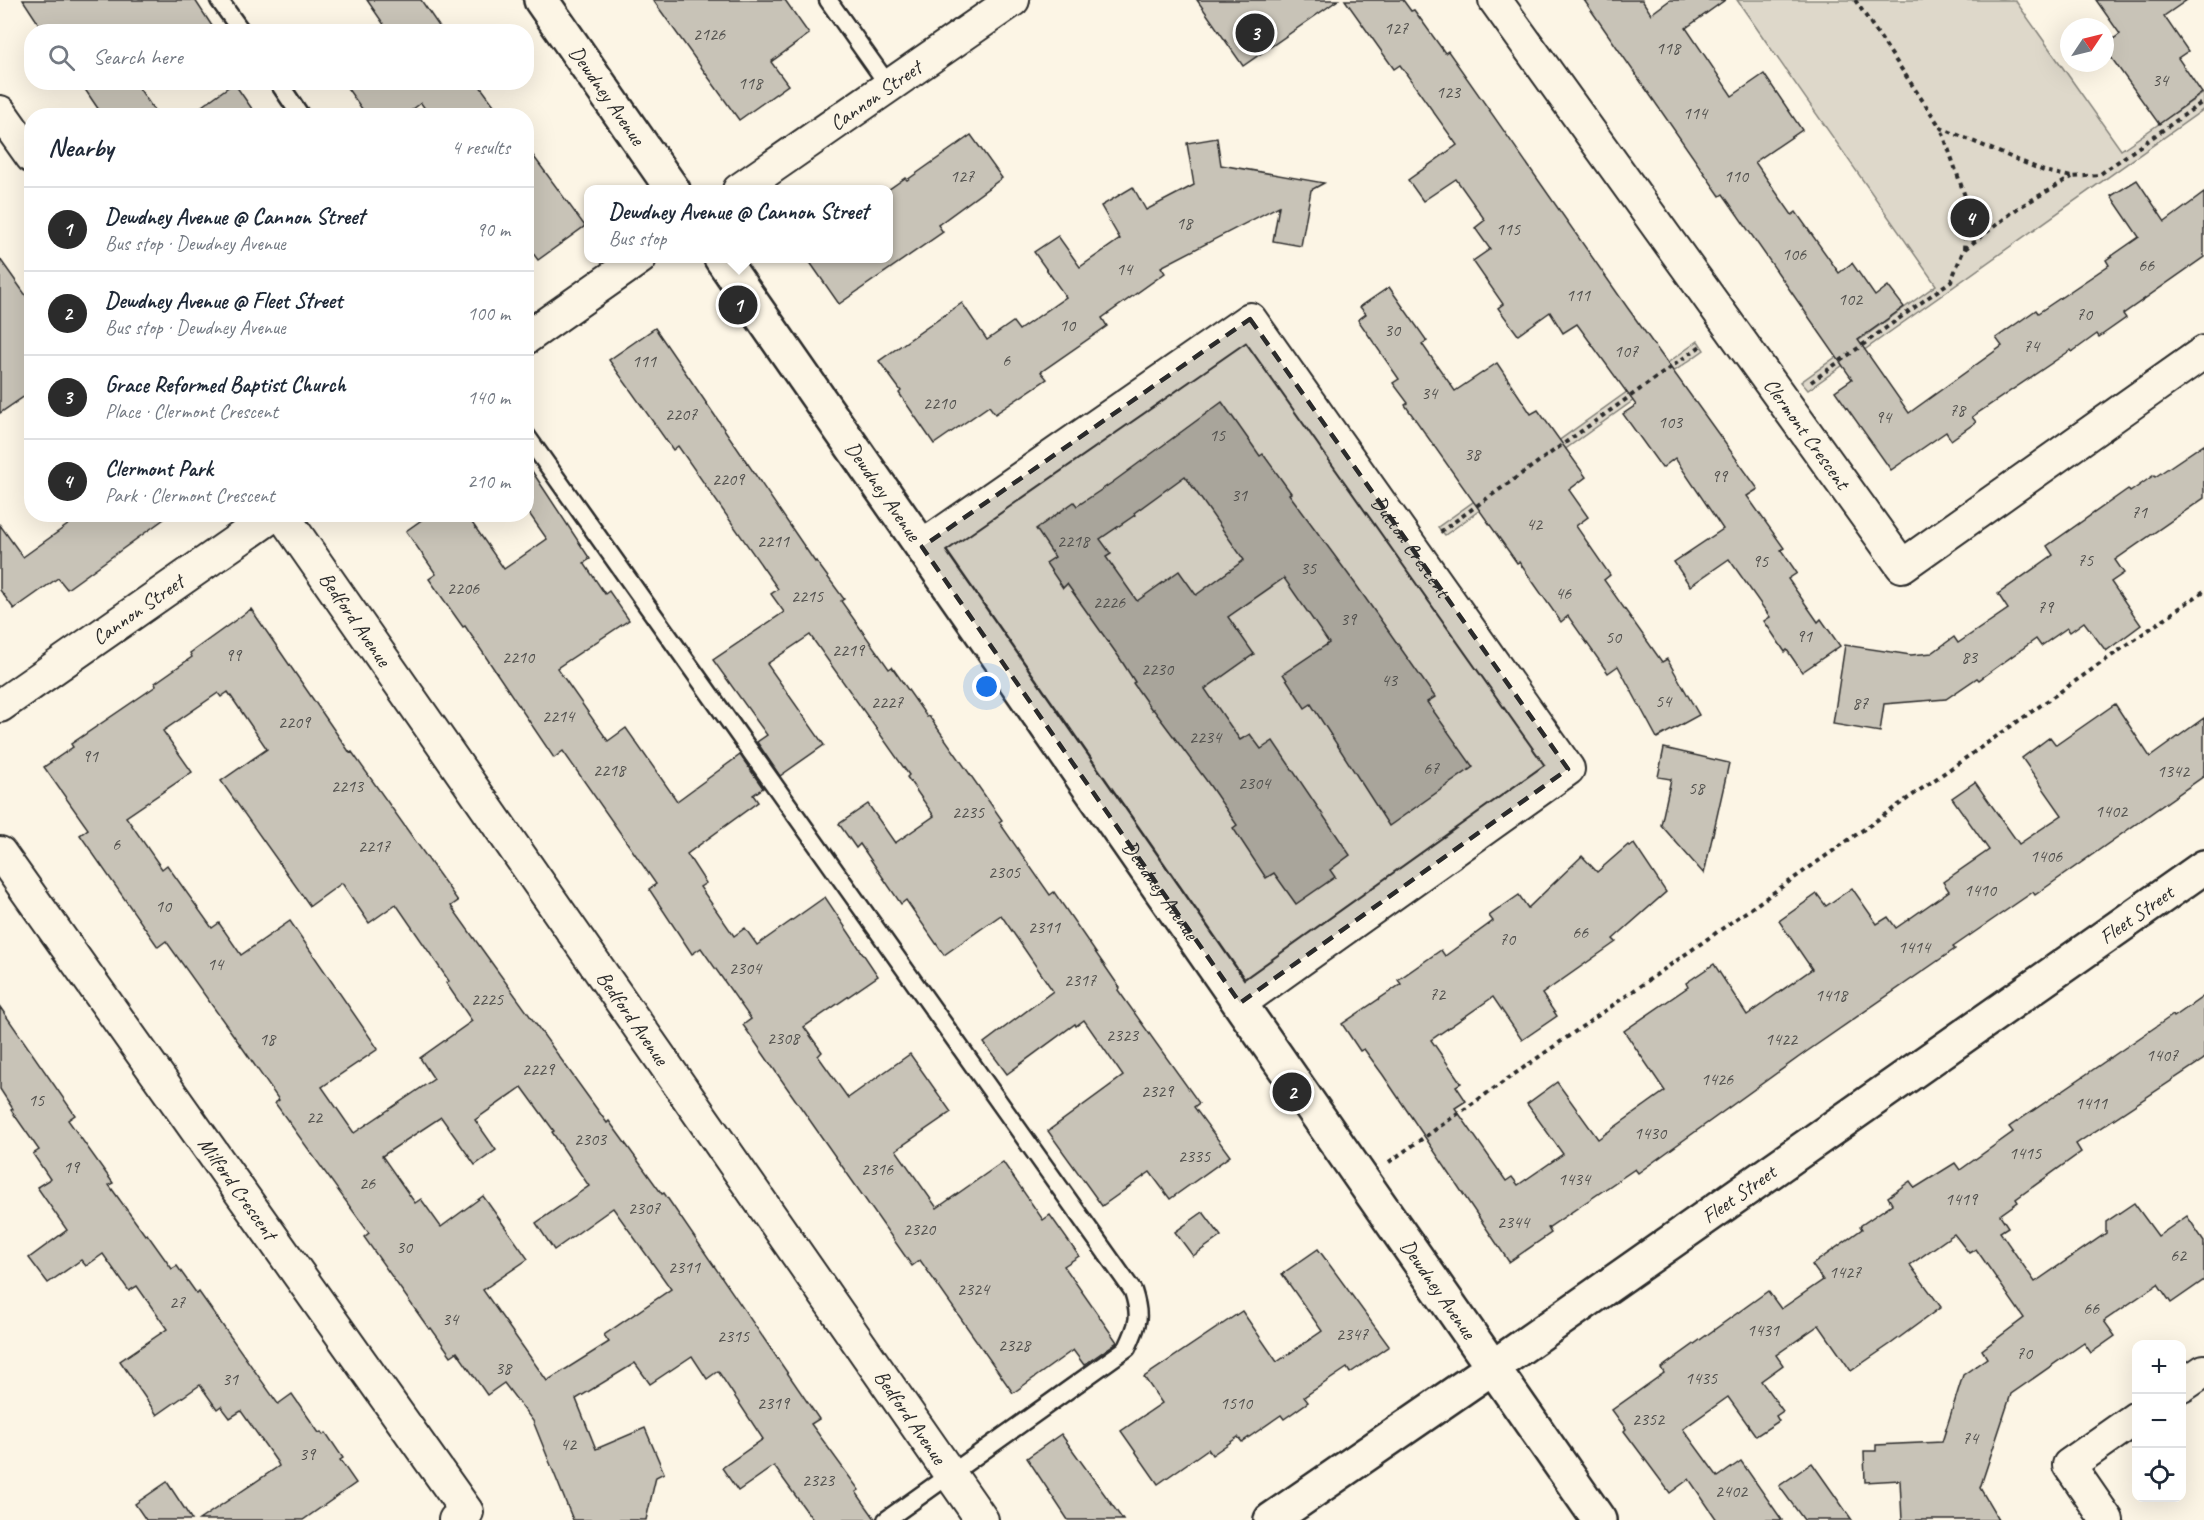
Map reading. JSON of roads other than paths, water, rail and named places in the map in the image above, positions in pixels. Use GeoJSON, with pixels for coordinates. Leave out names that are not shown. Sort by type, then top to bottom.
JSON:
{"type":"FeatureCollection","features":[{"type":"Feature","properties":{"kind":"street","name":"Dewdney Avenue"},"geometry":{"type":"LineString","coordinates":[[541,0],[670,185]]}},
{"type":"Feature","properties":{"kind":"street","name":"Cannon Street"},"geometry":{"type":"LineString","coordinates":[[745,185],[1013,0]]}},
{"type":"Feature","properties":{"kind":"street","name":"Clermont Crescent"},"geometry":{"type":"LineString","coordinates":[[1495,0],[1902,566],[2204,352]]}},
{"type":"Feature","properties":{"kind":"street"},"geometry":{"type":"LineString","coordinates":[[0,112],[24,146]]}},
{"type":"Feature","properties":{"kind":"street"},"geometry":{"type":"LineString","coordinates":[[534,332],[633,263]]}},
{"type":"Feature","properties":{"kind":"street","name":"Dewdney Avenue"},"geometry":{"type":"LineString","coordinates":[[724,263],[1599,1520]]}},
{"type":"Feature","properties":{"kind":"street","name":"Dutton Crescent"},"geometry":{"type":"LineString","coordinates":[[922,548],[1250,319],[1569,770],[1239,1003]]}},
{"type":"Feature","properties":{"kind":"street","name":"Cannon Street"},"geometry":{"type":"LineString","coordinates":[[0,706],[264,522]]}},
{"type":"Feature","properties":{"kind":"street","name":"Bedford Avenue"},"geometry":{"type":"LineString","coordinates":[[288,522],[982,1520]]}},
{"type":"Feature","properties":{"kind":"street","name":"Milford Crescent"},"geometry":{"type":"LineString","coordinates":[[0,853],[467,1512],[455,1520]]}},
{"type":"Feature","properties":{"kind":"street","name":"Fleet Street"},"geometry":{"type":"LineString","coordinates":[[1271,1520],[1493,1367],[2204,867]]}},
{"type":"Feature","properties":{"kind":"street"},"geometry":{"type":"LineString","coordinates":[[2186,1383],[2204,1371]]}},
{"type":"Feature","properties":{"kind":"street"},"geometry":{"type":"LineString","coordinates":[[2107,1520],[2069,1465],[2132,1421]]}},
{"type":"Feature","properties":{"kind":"lane"},"geometry":{"type":"LineString","coordinates":[[219,0],[236,24]]}},
{"type":"Feature","properties":{"kind":"lane"},"geometry":{"type":"LineString","coordinates":[[828,0],[889,86]]}},
{"type":"Feature","properties":{"kind":"lane"},"geometry":{"type":"LineString","coordinates":[[283,90],[296,108]]}},
{"type":"Feature","properties":{"kind":"lane"},"geometry":{"type":"LineString","coordinates":[[534,446],[1133,1291],[1139,1311],[1136,1330],[1128,1348],[886,1520]]}},
{"type":"Feature","properties":{"kind":"place","name":"Grace Reformed Baptist Church"},"geometry":{"type":"Point","coordinates":[1255,33]}},
{"type":"Feature","properties":{"kind":"place","name":"Clermont Park"},"geometry":{"type":"Point","coordinates":[1970,218]}},
{"type":"Feature","properties":{"kind":"place","name":"Dewdney Avenue @ Cannon Street"},"geometry":{"type":"Point","coordinates":[738,305]}},
{"type":"Feature","properties":{"kind":"place","name":"Dewdney Avenue @ Fleet Street"},"geometry":{"type":"Point","coordinates":[1292,1092]}}]}
